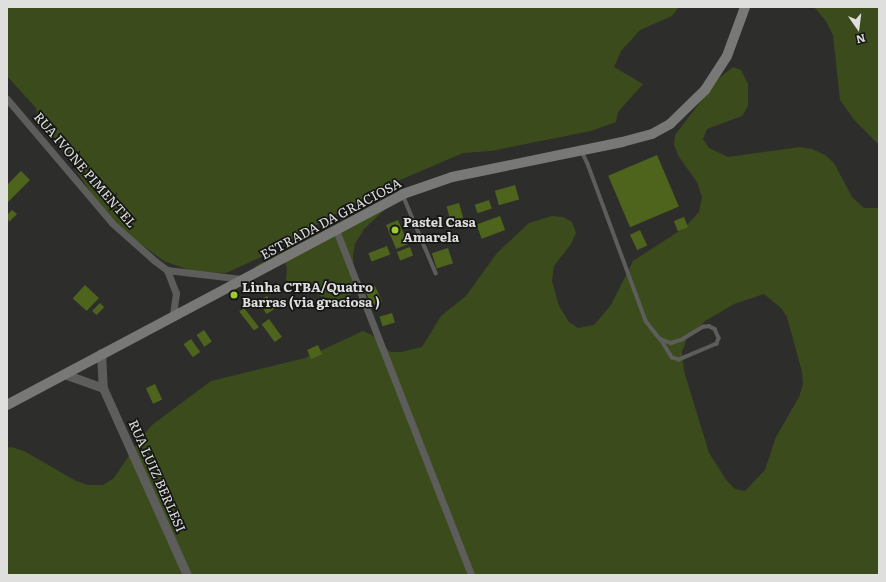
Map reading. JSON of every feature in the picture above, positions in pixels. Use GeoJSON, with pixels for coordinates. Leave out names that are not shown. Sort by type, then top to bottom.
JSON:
{"type":"FeatureCollection","features":[{"type":"Feature","properties":{"kind":"main road","name":"ESTRADA DA GRACIOSA"},"geometry":{"type":"LineString","coordinates":[[7,405],[102,353],[245,279],[403,194],[452,177],[581,152],[652,134],[670,124],[705,90],[727,56],[745,7]]}},
{"type":"Feature","properties":{"kind":"street","name":"RUA IVONE PIMENTEL"},"geometry":{"type":"LineString","coordinates":[[7,99],[112,223],[168,270]]}},
{"type":"Feature","properties":{"kind":"street"},"geometry":{"type":"LineString","coordinates":[[336,230],[471,575]]}},
{"type":"Feature","properties":{"kind":"street"},"geometry":{"type":"LineString","coordinates":[[173,316],[176,293],[168,270],[245,279]]}},
{"type":"Feature","properties":{"kind":"street","name":"RUA LUIZ BERLESI"},"geometry":{"type":"LineString","coordinates":[[102,353],[103,388],[187,575]]}},
{"type":"Feature","properties":{"kind":"street"},"geometry":{"type":"LineString","coordinates":[[64,374],[103,388]]}},
{"type":"Feature","properties":{"kind":"lane"},"geometry":{"type":"LineString","coordinates":[[581,152],[588,164],[646,321],[672,358],[679,360],[717,344],[719,338],[715,329],[709,326],[703,326],[681,340],[671,343],[660,339]]}},
{"type":"Feature","properties":{"kind":"lane"},"geometry":{"type":"LineString","coordinates":[[403,194],[436,273]]}},
{"type":"Feature","properties":{"kind":"green space"},"geometry":{"type":"Polygon","coordinates":[[[7,7],[679,7],[672,16],[640,30],[621,51],[614,67],[643,84],[618,112],[616,122],[591,131],[491,151],[463,153],[379,189],[261,257],[226,273],[195,272],[164,261],[130,236],[96,201],[56,139],[38,124],[36,108],[7,76],[7,7]]]}},
{"type":"Feature","properties":{"kind":"green space"},"geometry":{"type":"Polygon","coordinates":[[[814,7],[879,7],[879,145],[855,121],[840,100],[833,35],[826,21],[814,7]]]}},
{"type":"Feature","properties":{"kind":"green space"},"geometry":{"type":"Polygon","coordinates":[[[733,67],[741,70],[748,84],[748,106],[742,116],[707,129],[703,139],[709,148],[728,157],[800,147],[812,149],[825,155],[834,163],[852,197],[864,208],[879,208],[879,575],[7,575],[7,448],[11,447],[24,451],[76,481],[88,485],[103,485],[114,478],[141,438],[152,425],[211,381],[305,358],[363,331],[372,335],[390,352],[401,352],[422,347],[441,316],[466,296],[497,253],[529,223],[552,216],[563,217],[572,222],[576,233],[571,244],[554,266],[552,281],[559,306],[569,322],[578,328],[594,325],[611,305],[633,261],[684,228],[699,212],[702,197],[697,182],[679,157],[674,145],[675,135],[718,79],[733,67]],[[764,294],[734,304],[705,321],[687,338],[682,352],[684,371],[709,453],[727,481],[735,489],[745,491],[765,470],[776,437],[799,397],[803,384],[802,372],[787,317],[781,308],[764,294]]]}},
{"type":"Feature","properties":{"kind":"green space"},"geometry":{"type":"Polygon","coordinates":[[[393,202],[364,229],[355,244],[353,256],[355,281],[353,292],[348,297],[335,300],[320,296],[286,280],[287,268],[284,260],[280,258],[253,267],[339,224],[393,202]]]}},
{"type":"Feature","properties":{"kind":"building"},"geometry":{"type":"Polygon","coordinates":[[[657,155],[679,207],[630,227],[608,176],[657,155]]]}},
{"type":"Feature","properties":{"kind":"building"},"geometry":{"type":"Polygon","coordinates":[[[21,171],[30,180],[7,203],[7,185],[21,171]]]}},
{"type":"Feature","properties":{"kind":"building"},"geometry":{"type":"Polygon","coordinates":[[[515,185],[519,199],[499,205],[495,191],[515,185]]]}},
{"type":"Feature","properties":{"kind":"building"},"geometry":{"type":"Polygon","coordinates":[[[489,200],[492,209],[478,213],[475,205],[489,200]]]}},
{"type":"Feature","properties":{"kind":"building"},"geometry":{"type":"Polygon","coordinates":[[[459,203],[463,217],[451,221],[447,207],[459,203]]]}},
{"type":"Feature","properties":{"kind":"building"},"geometry":{"type":"Polygon","coordinates":[[[12,210],[17,214],[9,222],[7,215],[12,210]]]}},
{"type":"Feature","properties":{"kind":"building"},"geometry":{"type":"Polygon","coordinates":[[[500,216],[505,230],[482,239],[477,225],[500,216]]]}},
{"type":"Feature","properties":{"kind":"building"},"geometry":{"type":"Polygon","coordinates":[[[684,217],[688,227],[678,231],[674,221],[684,217]]]}},
{"type":"Feature","properties":{"kind":"building"},"geometry":{"type":"Polygon","coordinates":[[[398,220],[408,244],[396,249],[386,225],[398,220]]]}},
{"type":"Feature","properties":{"kind":"building"},"geometry":{"type":"Polygon","coordinates":[[[463,220],[464,225],[448,228],[447,223],[463,220]]]}},
{"type":"Feature","properties":{"kind":"building"},"geometry":{"type":"Polygon","coordinates":[[[640,230],[647,245],[637,250],[630,235],[640,230]]]}},
{"type":"Feature","properties":{"kind":"building"},"geometry":{"type":"Polygon","coordinates":[[[387,246],[390,254],[372,262],[368,253],[387,246]]]}},
{"type":"Feature","properties":{"kind":"building"},"geometry":{"type":"Polygon","coordinates":[[[410,247],[413,255],[400,260],[397,252],[410,247]]]}},
{"type":"Feature","properties":{"kind":"building"},"geometry":{"type":"Polygon","coordinates":[[[448,248],[453,263],[437,268],[432,253],[448,248]]]}},
{"type":"Feature","properties":{"kind":"building"},"geometry":{"type":"Polygon","coordinates":[[[85,285],[99,298],[87,311],[73,298],[85,285]]]}},
{"type":"Feature","properties":{"kind":"building"},"geometry":{"type":"Polygon","coordinates":[[[375,286],[382,302],[372,306],[365,290],[375,286]]]}},
{"type":"Feature","properties":{"kind":"building"},"geometry":{"type":"Polygon","coordinates":[[[267,296],[275,309],[266,314],[259,301],[267,296]]]}},
{"type":"Feature","properties":{"kind":"building"},"geometry":{"type":"Polygon","coordinates":[[[100,303],[104,307],[96,315],[92,311],[100,303]]]}},
{"type":"Feature","properties":{"kind":"building"},"geometry":{"type":"Polygon","coordinates":[[[244,308],[259,327],[254,331],[239,312],[244,308]]]}},
{"type":"Feature","properties":{"kind":"building"},"geometry":{"type":"Polygon","coordinates":[[[392,313],[395,323],[382,326],[380,317],[392,313]]]}},
{"type":"Feature","properties":{"kind":"building"},"geometry":{"type":"Polygon","coordinates":[[[269,319],[282,337],[275,342],[262,324],[269,319]]]}},
{"type":"Feature","properties":{"kind":"building"},"geometry":{"type":"Polygon","coordinates":[[[204,330],[212,342],[204,347],[197,335],[204,330]]]}},
{"type":"Feature","properties":{"kind":"building"},"geometry":{"type":"Polygon","coordinates":[[[191,339],[200,352],[193,357],[184,344],[191,339]]]}},
{"type":"Feature","properties":{"kind":"building"},"geometry":{"type":"Polygon","coordinates":[[[318,345],[322,354],[311,359],[307,350],[318,345]]]}},
{"type":"Feature","properties":{"kind":"building"},"geometry":{"type":"Polygon","coordinates":[[[155,384],[162,399],[153,404],[146,388],[155,384]]]}},
{"type":"Feature","properties":{"kind":"place","name":"Pastel Casa Amarela"},"geometry":{"type":"Point","coordinates":[395,230]}},
{"type":"Feature","properties":{"kind":"place","name":"Linha CTBA/Quatro Barras (via graciosa )"},"geometry":{"type":"Point","coordinates":[234,295]}}]}
